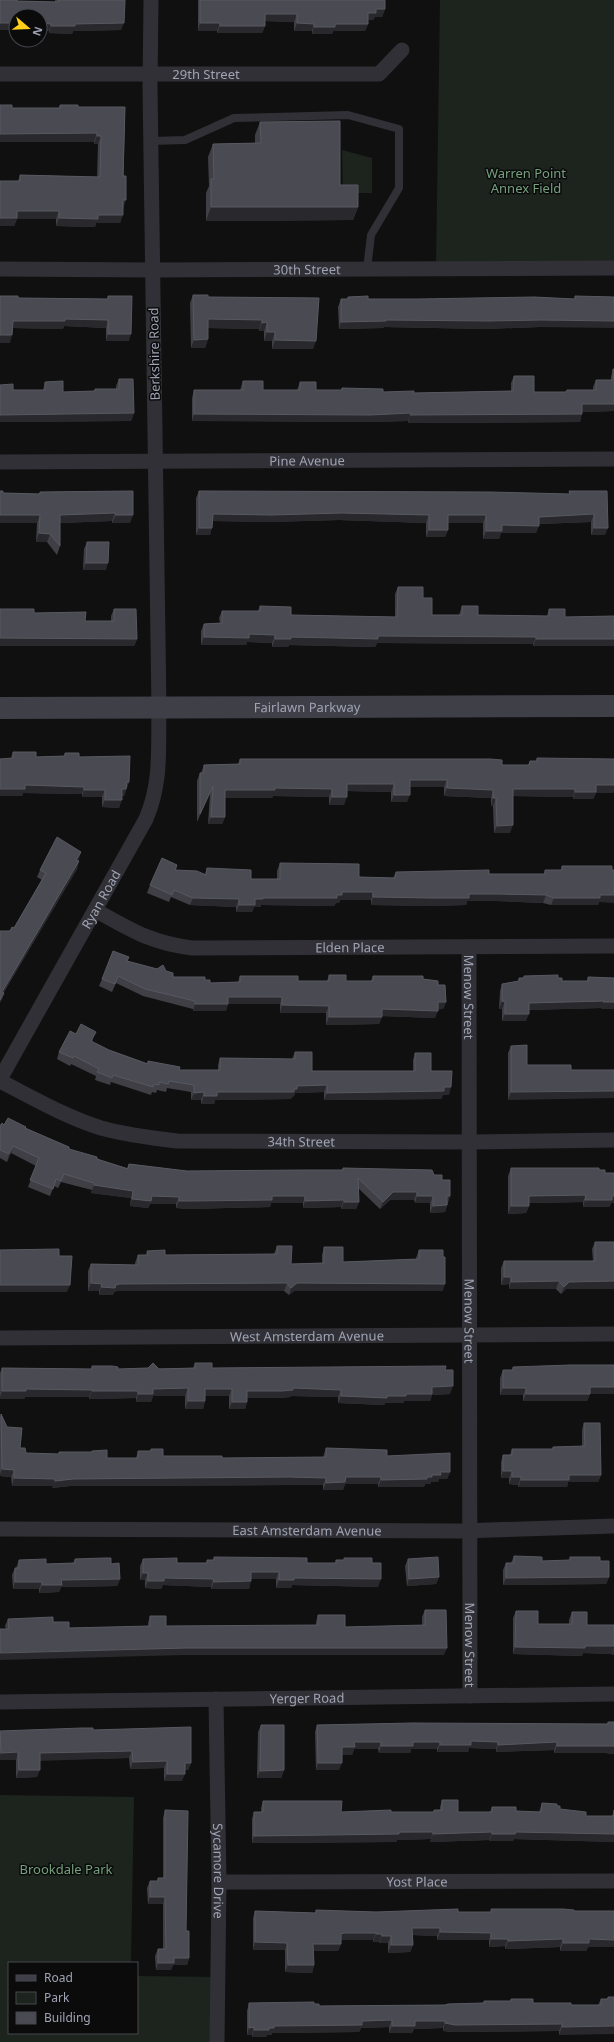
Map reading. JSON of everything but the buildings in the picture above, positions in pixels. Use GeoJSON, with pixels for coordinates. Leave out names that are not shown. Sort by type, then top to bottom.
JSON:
{"type":"FeatureCollection","features":[{"type":"Feature","properties":{"kind":"street","name":"Berkshire Road"},"geometry":{"type":"LineString","coordinates":[[150,0],[159,708]]}},
{"type":"Feature","properties":{"kind":"street","name":"29th Street"},"geometry":{"type":"LineString","coordinates":[[0,74],[379,74],[402,50]]}},
{"type":"Feature","properties":{"kind":"street","name":"30th Street"},"geometry":{"type":"LineString","coordinates":[[0,269],[153,270],[614,268]]}},
{"type":"Feature","properties":{"kind":"street","name":"Pine Avenue"},"geometry":{"type":"LineString","coordinates":[[0,462],[156,460],[614,459]]}},
{"type":"Feature","properties":{"kind":"street","name":"Fairlawn Parkway"},"geometry":{"type":"LineString","coordinates":[[0,708],[614,706]]}},
{"type":"Feature","properties":{"kind":"street","name":"Ryan Road"},"geometry":{"type":"LineString","coordinates":[[0,1080],[146,819],[154,802],[158,783],[159,708]]}},
{"type":"Feature","properties":{"kind":"street","name":"Elden Place"},"geometry":{"type":"LineString","coordinates":[[95,910],[145,938],[168,945],[192,948],[614,946]]}},
{"type":"Feature","properties":{"kind":"street","name":"Menow Street"},"geometry":{"type":"LineString","coordinates":[[469,947],[470,1696]]}},
{"type":"Feature","properties":{"kind":"street","name":"34th Street"},"geometry":{"type":"LineString","coordinates":[[0,1080],[70,1116],[101,1128],[138,1137],[177,1141],[469,1142],[614,1140]]}},
{"type":"Feature","properties":{"kind":"street","name":"West Amsterdam Avenue"},"geometry":{"type":"LineString","coordinates":[[0,1338],[614,1334]]}},
{"type":"Feature","properties":{"kind":"street","name":"East Amsterdam Avenue"},"geometry":{"type":"LineString","coordinates":[[0,1529],[470,1530],[614,1526]]}},
{"type":"Feature","properties":{"kind":"street","name":"Yerger Road"},"geometry":{"type":"LineString","coordinates":[[0,1702],[614,1694]]}},
{"type":"Feature","properties":{"kind":"street","name":"Sycamore Drive"},"geometry":{"type":"LineString","coordinates":[[216,1699],[219,1882],[217,2042]]}},
{"type":"Feature","properties":{"kind":"street","name":"Yost Place"},"geometry":{"type":"LineString","coordinates":[[219,1882],[614,1881]]}},
{"type":"Feature","properties":{"kind":"lane"},"geometry":{"type":"LineString","coordinates":[[151,141],[185,140],[234,118],[348,115],[399,129],[400,188],[371,235],[367,269]]}},
{"type":"Feature","properties":{"kind":"green space","name":"Warren Point Annex Field"},"geometry":{"type":"Polygon","coordinates":[[[440,0],[614,0],[614,268],[436,269],[440,0]]]}},
{"type":"Feature","properties":{"kind":"green space"},"geometry":{"type":"Polygon","coordinates":[[[342,150],[372,158],[372,193],[343,193],[342,150]]]}},
{"type":"Feature","properties":{"kind":"green space","name":"Brookdale Park"},"geometry":{"type":"Polygon","coordinates":[[[0,1795],[134,1797],[131,1962],[8,1962],[8,2034],[138,2034],[138,1976],[218,1977],[217,2042],[0,2042],[0,1795]]]}}]}
